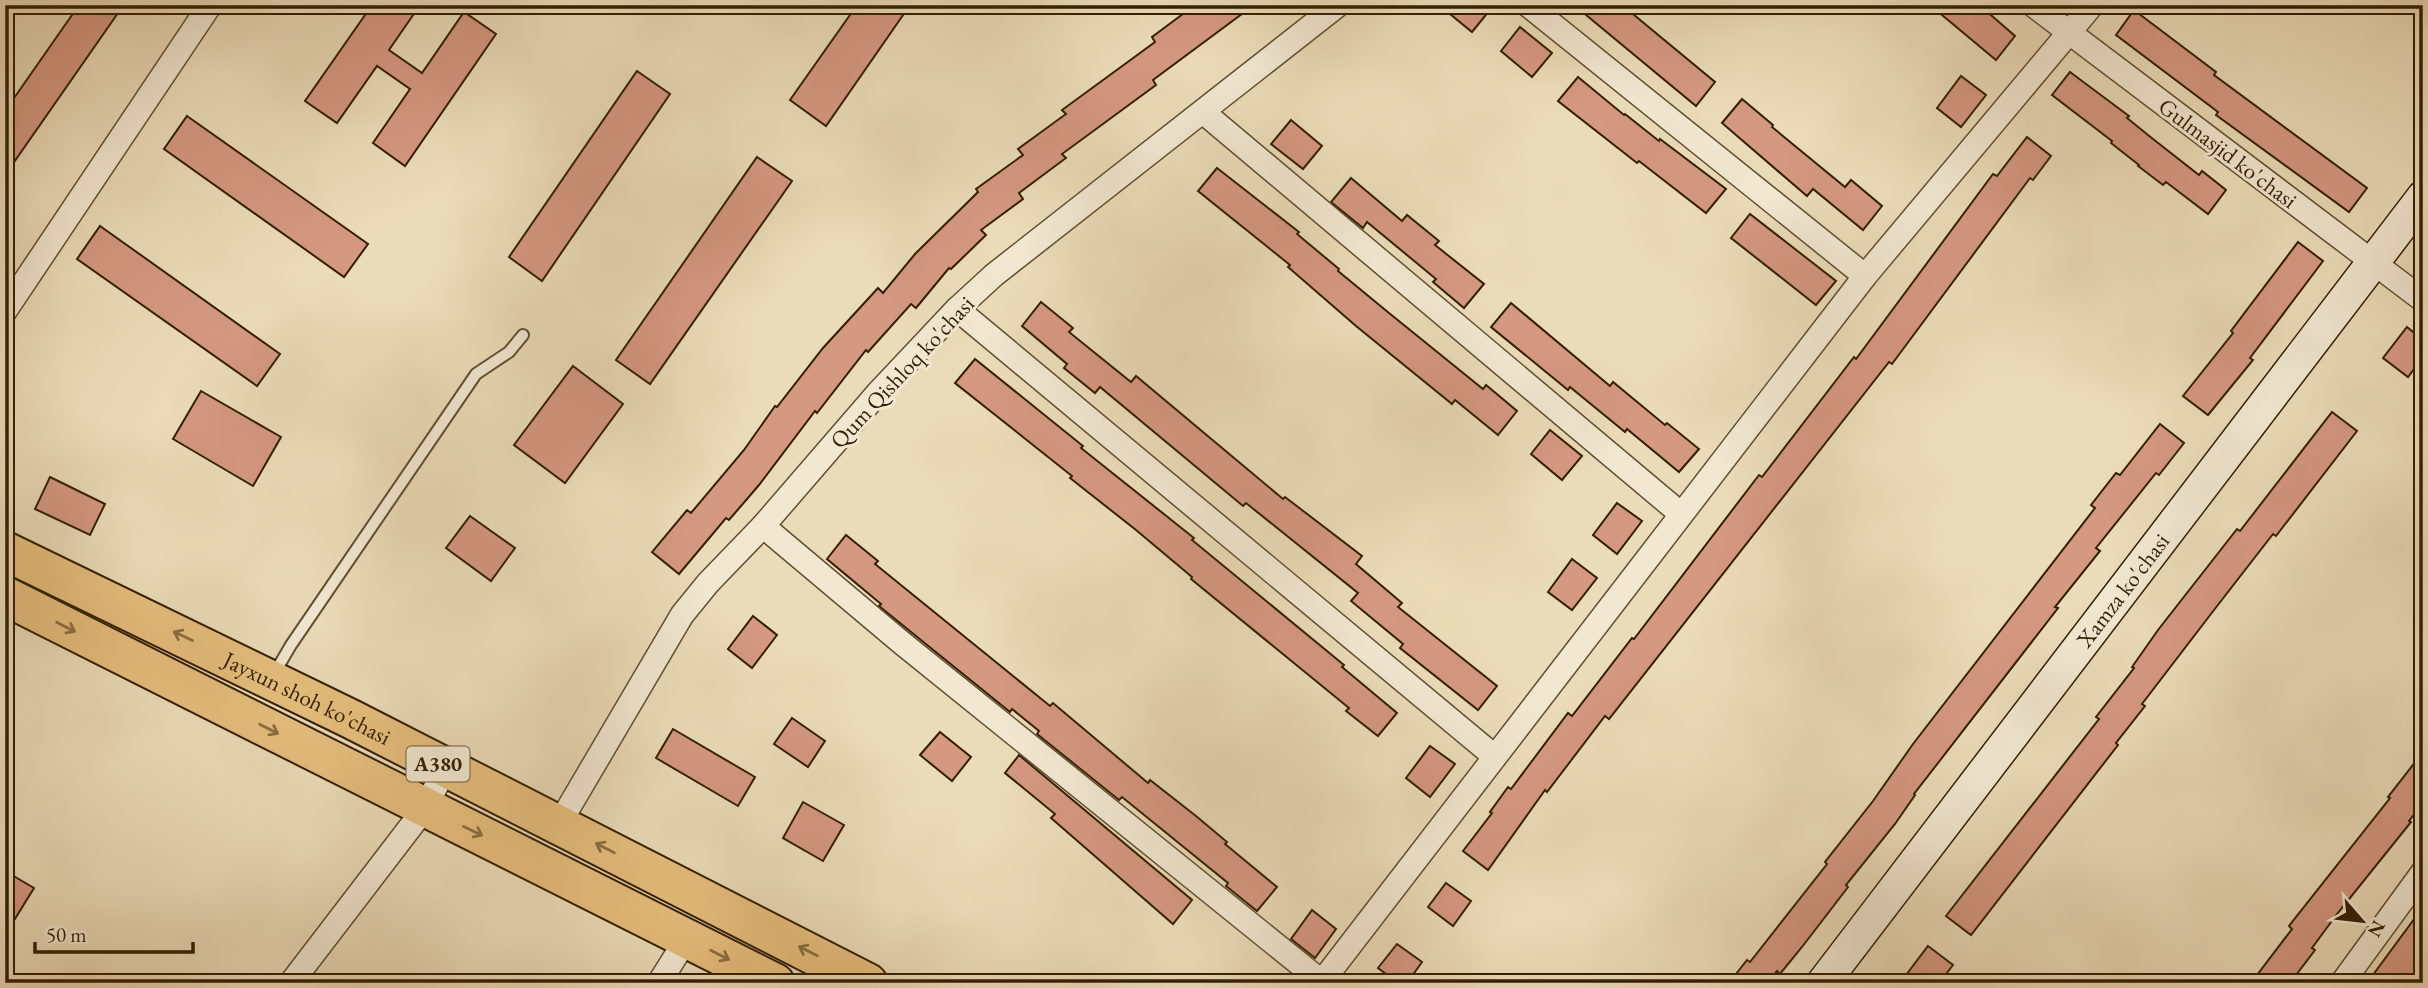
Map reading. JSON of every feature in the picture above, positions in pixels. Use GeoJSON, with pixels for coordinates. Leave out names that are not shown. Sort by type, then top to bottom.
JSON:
{"type":"FeatureCollection","features":[{"type":"Feature","properties":{"kind":"highway","name":"Jayxun shoh ko'chasi"},"geometry":{"type":"LineString","coordinates":[[5,551],[271,679],[868,983]]}},
{"type":"Feature","properties":{"kind":"highway","name":"Jayxun shoh ko'chasi"},"geometry":{"type":"LineString","coordinates":[[5,596],[775,983]]}},
{"type":"Feature","properties":{"kind":"street"},"geometry":{"type":"LineString","coordinates":[[5,311],[210,5]]}},
{"type":"Feature","properties":{"kind":"street","name":"Qum Qishloq ko'chasi"},"geometry":{"type":"LineString","coordinates":[[559,824],[682,615],[877,394],[957,309],[994,275],[1338,5]]}},
{"type":"Feature","properties":{"kind":"street"},"geometry":{"type":"LineString","coordinates":[[1528,5],[1865,276]]}},
{"type":"Feature","properties":{"kind":"street","name":"Gulmasjid ko'chasi"},"geometry":{"type":"LineString","coordinates":[[2033,5],[2423,300]]}},
{"type":"Feature","properties":{"kind":"street"},"geometry":{"type":"LineString","coordinates":[[763,526],[902,643],[1322,982],[1865,276],[2092,5]]}},
{"type":"Feature","properties":{"kind":"street"},"geometry":{"type":"LineString","coordinates":[[1203,112],[1681,514]]}},
{"type":"Feature","properties":{"kind":"street","name":"Xamza ko'chasi"},"geometry":{"type":"LineString","coordinates":[[1823,983],[2423,197]]}},
{"type":"Feature","properties":{"kind":"street"},"geometry":{"type":"LineString","coordinates":[[957,309],[1494,756]]}},
{"type":"Feature","properties":{"kind":"street"},"geometry":{"type":"LineString","coordinates":[[291,983],[425,807],[446,767]]}},
{"type":"Feature","properties":{"kind":"street"},"geometry":{"type":"LineString","coordinates":[[2342,983],[2423,873]]}},
{"type":"Feature","properties":{"kind":"street"},"geometry":{"type":"LineString","coordinates":[[659,983],[687,938]]}},
{"type":"Feature","properties":{"kind":"lane"},"geometry":{"type":"LineString","coordinates":[[271,679],[291,645],[476,374],[509,352],[523,335]]}},
{"type":"Feature","properties":{"kind":"building"},"geometry":{"type":"Polygon","coordinates":[[[79,5],[108,5],[118,13],[5,175],[5,111],[79,5]]]}},
{"type":"Feature","properties":{"kind":"building"},"geometry":{"type":"Polygon","coordinates":[[[372,5],[420,5],[389,50],[422,73],[464,12],[496,34],[405,166],[373,143],[410,89],[377,66],[337,123],[305,101],[372,5]]]}},
{"type":"Feature","properties":{"kind":"building"},"geometry":{"type":"Polygon","coordinates":[[[857,5],[910,5],[826,126],[790,100],[857,5]]]}},
{"type":"Feature","properties":{"kind":"building"},"geometry":{"type":"Polygon","coordinates":[[[1195,5],[1254,5],[1153,80],[1156,85],[1062,154],[1066,158],[1019,193],[1023,199],[981,230],[986,235],[949,268],[916,308],[911,304],[868,352],[866,350],[759,485],[729,520],[726,518],[679,574],[652,552],[687,510],[691,513],[744,450],[775,406],[777,407],[823,348],[878,288],[883,293],[915,254],[978,192],[976,189],[1023,155],[1018,149],[1066,114],[1062,110],[1155,42],[1152,37],[1195,5]]]}},
{"type":"Feature","properties":{"kind":"building"},"geometry":{"type":"Polygon","coordinates":[[[1439,5],[1494,5],[1472,32],[1439,5]]]}},
{"type":"Feature","properties":{"kind":"building"},"geometry":{"type":"Polygon","coordinates":[[[1574,5],[1622,5],[1715,82],[1696,106],[1574,5]]]}},
{"type":"Feature","properties":{"kind":"building"},"geometry":{"type":"Polygon","coordinates":[[[1930,5],[1984,5],[1984,9],[2015,36],[1996,60],[1930,5]]]}},
{"type":"Feature","properties":{"kind":"building"},"geometry":{"type":"Polygon","coordinates":[[[2134,10],[2216,72],[2214,75],[2367,188],[2349,212],[2216,115],[2218,112],[2116,35],[2134,10]]]}},
{"type":"Feature","properties":{"kind":"building"},"geometry":{"type":"Polygon","coordinates":[[[1520,27],[1552,53],[1532,77],[1501,51],[1520,27]]]}},
{"type":"Feature","properties":{"kind":"building"},"geometry":{"type":"Polygon","coordinates":[[[637,71],[670,94],[542,281],[509,257],[637,71]]]}},
{"type":"Feature","properties":{"kind":"building"},"geometry":{"type":"Polygon","coordinates":[[[2070,72],[2129,116],[2127,118],[2199,175],[2202,171],[2226,190],[2208,214],[2166,182],[2163,185],[2138,166],[2111,143],[2112,141],[2052,95],[2070,72]]]}},
{"type":"Feature","properties":{"kind":"building"},"geometry":{"type":"Polygon","coordinates":[[[1961,76],[1986,95],[1961,127],[1937,108],[1961,76]]]}},
{"type":"Feature","properties":{"kind":"building"},"geometry":{"type":"Polygon","coordinates":[[[1578,77],[1624,115],[1726,189],[1706,213],[1558,101],[1578,77]]]}},
{"type":"Feature","properties":{"kind":"building"},"geometry":{"type":"Polygon","coordinates":[[[1742,99],[1845,187],[1851,180],[1882,206],[1863,230],[1813,189],[1807,196],[1722,123],[1742,99]]]}},
{"type":"Feature","properties":{"kind":"building"},"geometry":{"type":"Polygon","coordinates":[[[187,116],[368,244],[344,277],[164,149],[187,116]]]}},
{"type":"Feature","properties":{"kind":"building"},"geometry":{"type":"Polygon","coordinates":[[[1291,120],[1322,146],[1303,169],[1271,144],[1291,120]]]}},
{"type":"Feature","properties":{"kind":"building"},"geometry":{"type":"Polygon","coordinates":[[[2027,137],[2051,156],[2033,180],[2030,178],[1892,364],[1889,362],[1609,719],[1605,716],[1547,792],[1545,790],[1488,870],[1463,851],[1508,787],[1511,789],[1568,713],[1572,716],[1632,638],[1634,639],[1759,475],[1762,477],[1854,357],[1856,359],[1993,174],[1997,176],[2027,137]]]}},
{"type":"Feature","properties":{"kind":"building"},"geometry":{"type":"Polygon","coordinates":[[[757,157],[792,181],[650,384],[616,360],[757,157]]]}},
{"type":"Feature","properties":{"kind":"building"},"geometry":{"type":"Polygon","coordinates":[[[1217,168],[1299,232],[1297,234],[1339,269],[1338,271],[1389,313],[1483,389],[1486,385],[1517,411],[1498,435],[1455,400],[1452,404],[1356,326],[1288,267],[1290,265],[1198,191],[1217,168]]]}},
{"type":"Feature","properties":{"kind":"building"},"geometry":{"type":"Polygon","coordinates":[[[1351,178],[1402,221],[1407,215],[1439,241],[1435,245],[1484,284],[1464,308],[1433,282],[1436,279],[1367,222],[1363,228],[1331,202],[1351,178]]]}},
{"type":"Feature","properties":{"kind":"building"},"geometry":{"type":"Polygon","coordinates":[[[1750,214],[1836,281],[1816,305],[1731,238],[1750,214]]]}},
{"type":"Feature","properties":{"kind":"building"},"geometry":{"type":"Polygon","coordinates":[[[100,226],[280,354],[257,386],[77,259],[100,226]]]}},
{"type":"Feature","properties":{"kind":"building"},"geometry":{"type":"Polygon","coordinates":[[[2298,242],[2323,261],[2250,358],[2253,360],[2208,415],[2183,396],[2233,333],[2231,331],[2298,242]]]}},
{"type":"Feature","properties":{"kind":"building"},"geometry":{"type":"Polygon","coordinates":[[[1041,302],[1073,328],[1069,332],[1131,382],[1136,376],[1283,499],[1285,497],[1362,556],[1356,564],[1402,603],[1398,607],[1497,686],[1478,710],[1400,648],[1403,644],[1351,601],[1358,593],[1246,503],[1243,506],[1100,387],[1095,393],[1064,368],[1067,364],[1022,326],[1041,302]]]}},
{"type":"Feature","properties":{"kind":"building"},"geometry":{"type":"Polygon","coordinates":[[[1511,303],[1610,386],[1613,382],[1699,449],[1679,472],[1627,429],[1625,432],[1570,387],[1568,390],[1491,327],[1511,303]]]}},
{"type":"Feature","properties":{"kind":"building"},"geometry":{"type":"Polygon","coordinates":[[[2407,327],[2423,340],[2423,357],[2408,377],[2383,358],[2407,327]]]}},
{"type":"Feature","properties":{"kind":"building"},"geometry":{"type":"Polygon","coordinates":[[[975,359],[1194,538],[1192,540],[1344,665],[1342,667],[1397,713],[1378,736],[1346,711],[1349,708],[1070,478],[1072,476],[955,383],[975,359]]]}},
{"type":"Feature","properties":{"kind":"building"},"geometry":{"type":"Polygon","coordinates":[[[573,366],[623,404],[565,483],[514,445],[573,366]]]}},
{"type":"Feature","properties":{"kind":"building"},"geometry":{"type":"Polygon","coordinates":[[[201,391],[281,437],[253,486],[173,439],[201,391]]]}},
{"type":"Feature","properties":{"kind":"building"},"geometry":{"type":"Polygon","coordinates":[[[2332,412],[2357,431],[2276,536],[2273,534],[2142,704],[2145,706],[2116,743],[2118,745],[1971,935],[1946,916],[2099,719],[2096,717],[2134,668],[2132,667],[2158,630],[2237,529],[2240,531],[2332,412]]]}},
{"type":"Feature","properties":{"kind":"building"},"geometry":{"type":"Polygon","coordinates":[[[2160,424],[2184,443],[2159,475],[2156,473],[2096,548],[2100,551],[2055,607],[2058,608],[1914,794],[1895,824],[1846,885],[1848,887],[1802,947],[1780,974],[1777,971],[1768,983],[1729,983],[1747,960],[1750,962],[1827,864],[1825,862],[1913,744],[2095,508],[2091,505],[2116,473],[2120,475],[2160,424]]]}},
{"type":"Feature","properties":{"kind":"building"},"geometry":{"type":"Polygon","coordinates":[[[1550,430],[1582,456],[1562,480],[1531,454],[1550,430]]]}},
{"type":"Feature","properties":{"kind":"building"},"geometry":{"type":"Polygon","coordinates":[[[50,477],[105,504],[90,535],[35,509],[50,477]]]}},
{"type":"Feature","properties":{"kind":"building"},"geometry":{"type":"Polygon","coordinates":[[[1617,503],[1642,521],[1617,554],[1593,535],[1617,503]]]}},
{"type":"Feature","properties":{"kind":"building"},"geometry":{"type":"Polygon","coordinates":[[[470,516],[515,548],[491,581],[446,548],[470,516]]]}},
{"type":"Feature","properties":{"kind":"building"},"geometry":{"type":"Polygon","coordinates":[[[846,535],[878,561],[875,564],[1050,706],[1053,703],[1148,783],[1150,780],[1196,816],[1277,887],[1257,911],[1226,886],[1228,883],[1122,797],[1119,800],[1037,734],[1039,731],[1012,709],[1010,712],[879,606],[881,604],[827,559],[846,535]]]}},
{"type":"Feature","properties":{"kind":"building"},"geometry":{"type":"Polygon","coordinates":[[[1572,559],[1597,578],[1572,610],[1548,592],[1572,559]]]}},
{"type":"Feature","properties":{"kind":"building"},"geometry":{"type":"Polygon","coordinates":[[[753,616],[777,635],[752,668],[728,649],[753,616]]]}},
{"type":"Feature","properties":{"kind":"building"},"geometry":{"type":"Polygon","coordinates":[[[792,718],[825,741],[808,767],[774,744],[792,718]]]}},
{"type":"Feature","properties":{"kind":"building"},"geometry":{"type":"Polygon","coordinates":[[[673,729],[755,777],[738,806],[656,758],[673,729]]]}},
{"type":"Feature","properties":{"kind":"building"},"geometry":{"type":"Polygon","coordinates":[[[940,732],[971,757],[952,781],[920,755],[940,732]]]}},
{"type":"Feature","properties":{"kind":"building"},"geometry":{"type":"Polygon","coordinates":[[[1430,746],[1455,764],[1430,797],[1406,778],[1430,746]]]}},
{"type":"Feature","properties":{"kind":"building"},"geometry":{"type":"Polygon","coordinates":[[[2423,752],[2423,803],[2409,821],[2411,822],[2337,914],[2290,983],[2251,983],[2292,929],[2289,926],[2423,752]]]}},
{"type":"Feature","properties":{"kind":"building"},"geometry":{"type":"Polygon","coordinates":[[[1019,755],[1192,900],[1173,924],[1051,818],[1055,814],[1005,773],[1019,755]]]}},
{"type":"Feature","properties":{"kind":"building"},"geometry":{"type":"Polygon","coordinates":[[[803,802],[844,825],[823,861],[783,838],[803,802]]]}},
{"type":"Feature","properties":{"kind":"building"},"geometry":{"type":"Polygon","coordinates":[[[5,871],[34,888],[5,935],[5,871]]]}},
{"type":"Feature","properties":{"kind":"building"},"geometry":{"type":"Polygon","coordinates":[[[1446,883],[1471,901],[1453,926],[1428,907],[1446,883]]]}},
{"type":"Feature","properties":{"kind":"building"},"geometry":{"type":"Polygon","coordinates":[[[2423,907],[2423,971],[2414,983],[2367,983],[2423,907]]]}},
{"type":"Feature","properties":{"kind":"building"},"geometry":{"type":"Polygon","coordinates":[[[1312,910],[1336,929],[1315,958],[1291,939],[1312,910]]]}},
{"type":"Feature","properties":{"kind":"building"},"geometry":{"type":"Polygon","coordinates":[[[1397,944],[1422,962],[1407,983],[1398,983],[1378,968],[1397,944]]]}},
{"type":"Feature","properties":{"kind":"building"},"geometry":{"type":"Polygon","coordinates":[[[1928,946],[1953,965],[1939,983],[1900,983],[1928,946]]]}}]}
